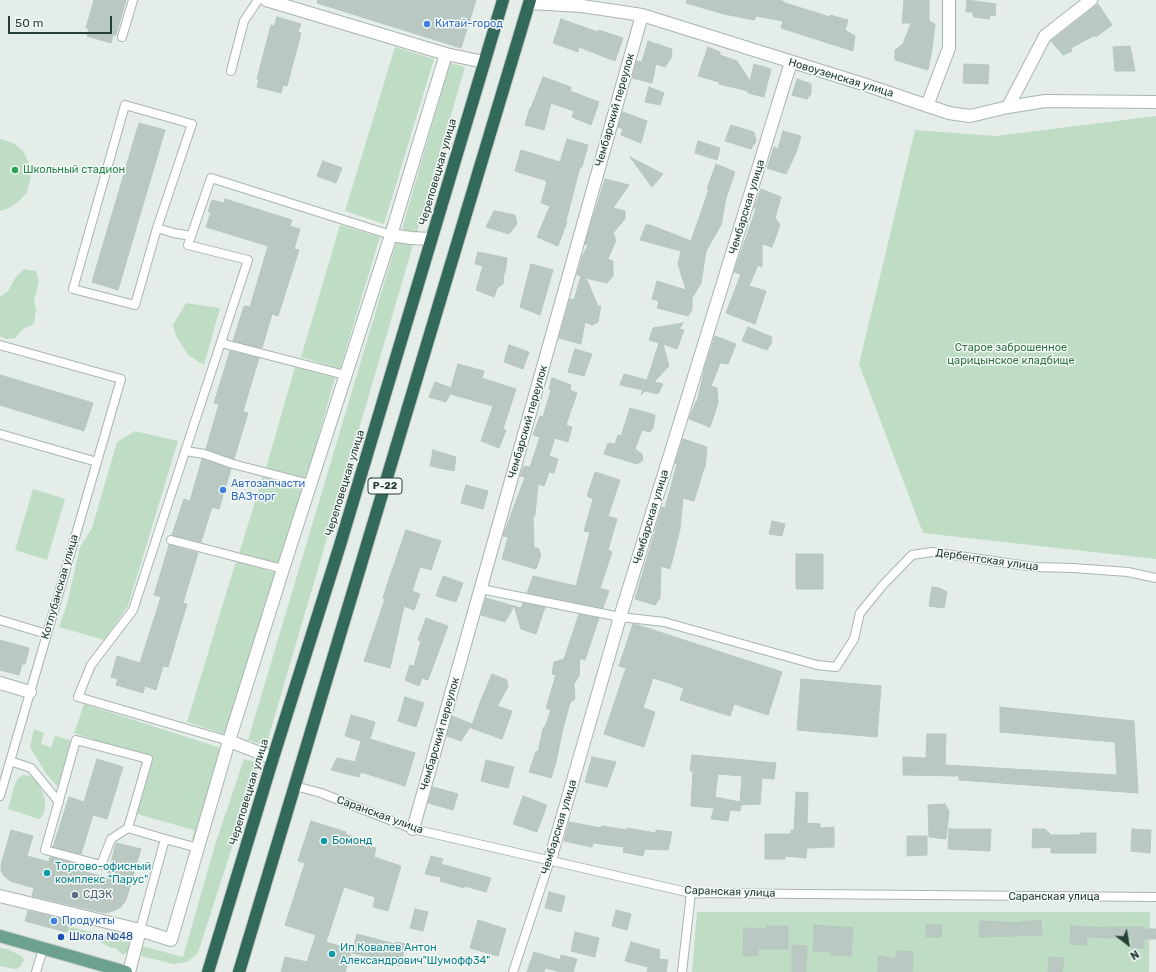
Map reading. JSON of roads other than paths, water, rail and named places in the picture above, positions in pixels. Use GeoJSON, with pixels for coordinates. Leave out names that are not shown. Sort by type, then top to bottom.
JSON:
{"type":"FeatureCollection","features":[{"type":"Feature","properties":{"kind":"highway","name":"Череповецкая улица"},"geometry":{"type":"LineString","coordinates":[[208,972],[340,545],[503,0]]}},
{"type":"Feature","properties":{"kind":"highway","name":"Р-22"},"geometry":{"type":"LineString","coordinates":[[239,972],[530,1]]}},
{"type":"Feature","properties":{"kind":"main road"},"geometry":{"type":"LineString","coordinates":[[0,936],[126,972]]}},
{"type":"Feature","properties":{"kind":"street"},"geometry":{"type":"LineString","coordinates":[[266,0],[446,54],[484,62]]}},
{"type":"Feature","properties":{"kind":"street"},"geometry":{"type":"LineString","coordinates":[[926,106],[949,48],[949,0]]}},
{"type":"Feature","properties":{"kind":"street"},"geometry":{"type":"LineString","coordinates":[[1008,108],[1045,36],[1091,0]]}},
{"type":"Feature","properties":{"kind":"street","name":"Новоузенская улица"},"geometry":{"type":"LineString","coordinates":[[530,1],[582,6],[642,15],[863,84],[949,113],[970,116],[1045,101],[1156,102]]}},
{"type":"Feature","properties":{"kind":"street","name":"Чембарский переулок"},"geometry":{"type":"LineString","coordinates":[[413,828],[642,15]]}},
{"type":"Feature","properties":{"kind":"street"},"geometry":{"type":"LineString","coordinates":[[0,896],[140,930],[171,940],[229,741],[310,484],[391,235],[446,54]]}},
{"type":"Feature","properties":{"kind":"street","name":"Чембарская улица"},"geometry":{"type":"LineString","coordinates":[[550,860],[620,617],[792,62]]}},
{"type":"Feature","properties":{"kind":"street"},"geometry":{"type":"LineString","coordinates":[[391,235],[431,239]]}},
{"type":"Feature","properties":{"kind":"street"},"geometry":{"type":"LineString","coordinates":[[0,683],[30,692]]}},
{"type":"Feature","properties":{"kind":"street"},"geometry":{"type":"LineString","coordinates":[[229,741],[273,758]]}},
{"type":"Feature","properties":{"kind":"street"},"geometry":{"type":"LineString","coordinates":[[129,972],[140,930]]}},
{"type":"Feature","properties":{"kind":"lane"},"geometry":{"type":"LineString","coordinates":[[122,36],[133,0]]}},
{"type":"Feature","properties":{"kind":"lane"},"geometry":{"type":"LineString","coordinates":[[231,71],[244,21],[258,0]]}},
{"type":"Feature","properties":{"kind":"lane"},"geometry":{"type":"LineString","coordinates":[[125,105],[192,124],[157,228],[135,305],[73,289],[125,105]]}},
{"type":"Feature","properties":{"kind":"lane"},"geometry":{"type":"LineString","coordinates":[[229,741],[78,697],[91,665],[133,610],[248,260],[188,245],[211,178],[391,235]]}},
{"type":"Feature","properties":{"kind":"lane"},"geometry":{"type":"LineString","coordinates":[[157,228],[191,236]]}},
{"type":"Feature","properties":{"kind":"lane"},"geometry":{"type":"LineString","coordinates":[[221,343],[346,375]]}},
{"type":"Feature","properties":{"kind":"lane","name":"Котлубанская улица"},"geometry":{"type":"LineString","coordinates":[[0,344],[121,379],[0,796]]}},
{"type":"Feature","properties":{"kind":"lane"},"geometry":{"type":"LineString","coordinates":[[0,434],[97,462]]}},
{"type":"Feature","properties":{"kind":"lane"},"geometry":{"type":"LineString","coordinates":[[186,451],[204,454],[233,464],[310,484]]}},
{"type":"Feature","properties":{"kind":"lane"},"geometry":{"type":"LineString","coordinates":[[171,540],[283,569]]}},
{"type":"Feature","properties":{"kind":"lane","name":"Дербентская улица"},"geometry":{"type":"LineString","coordinates":[[620,617],[664,622],[817,665],[836,667],[854,639],[860,614],[883,585],[912,555],[932,552],[1034,567],[1128,572],[1156,578]]}},
{"type":"Feature","properties":{"kind":"lane"},"geometry":{"type":"LineString","coordinates":[[481,589],[620,617]]}},
{"type":"Feature","properties":{"kind":"lane"},"geometry":{"type":"LineString","coordinates":[[0,620],[47,634]]}},
{"type":"Feature","properties":{"kind":"lane"},"geometry":{"type":"LineString","coordinates":[[76,740],[148,759],[128,828],[110,838],[101,865],[45,850],[76,740]]}},
{"type":"Feature","properties":{"kind":"lane"},"geometry":{"type":"LineString","coordinates":[[10,761],[31,768],[59,802]]}},
{"type":"Feature","properties":{"kind":"lane","name":"Саранская улица"},"geometry":{"type":"LineString","coordinates":[[295,786],[321,793],[413,828],[691,893],[1156,897]]}},
{"type":"Feature","properties":{"kind":"lane"},"geometry":{"type":"LineString","coordinates":[[128,828],[198,848]]}},
{"type":"Feature","properties":{"kind":"lane"},"geometry":{"type":"LineString","coordinates":[[140,930],[165,839]]}},
{"type":"Feature","properties":{"kind":"lane","name":"Чембарская улица"},"geometry":{"type":"LineString","coordinates":[[513,972],[550,860]]}},
{"type":"Feature","properties":{"kind":"lane"},"geometry":{"type":"LineString","coordinates":[[682,972],[691,893]]}},
{"type":"Feature","properties":{"kind":"lane"},"geometry":{"type":"LineString","coordinates":[[36,972],[43,949]]}},
{"type":"Feature","properties":{"kind":"place","name":"Китай-город"},"geometry":{"type":"Point","coordinates":[427,24]}},
{"type":"Feature","properties":{"kind":"place","name":"Школьный стадион"},"geometry":{"type":"Point","coordinates":[15,170]}},
{"type":"Feature","properties":{"kind":"place","name":"Автозапчасти ВАЗторг"},"geometry":{"type":"Point","coordinates":[223,490]}},
{"type":"Feature","properties":{"kind":"place","name":"Бомонд"},"geometry":{"type":"Point","coordinates":[324,841]}},
{"type":"Feature","properties":{"kind":"place","name":"Торгово-офисный комплекс \"Парус\""},"geometry":{"type":"Point","coordinates":[47,873]}},
{"type":"Feature","properties":{"kind":"place","name":"СДЭК"},"geometry":{"type":"Point","coordinates":[75,895]}},
{"type":"Feature","properties":{"kind":"place","name":"Продукты"},"geometry":{"type":"Point","coordinates":[54,921]}},
{"type":"Feature","properties":{"kind":"place","name":"Школа №48"},"geometry":{"type":"Point","coordinates":[61,937]}},
{"type":"Feature","properties":{"kind":"place","name":"Ип Ковалев Антон Александрович\"Шумофф34\""},"geometry":{"type":"Point","coordinates":[332,954]}},
{"type":"Feature","properties":{"kind":"park label","name":"Старое заброшенное царицынское кладбище"},"geometry":{"type":"Point","coordinates":[1011,354]}}]}
